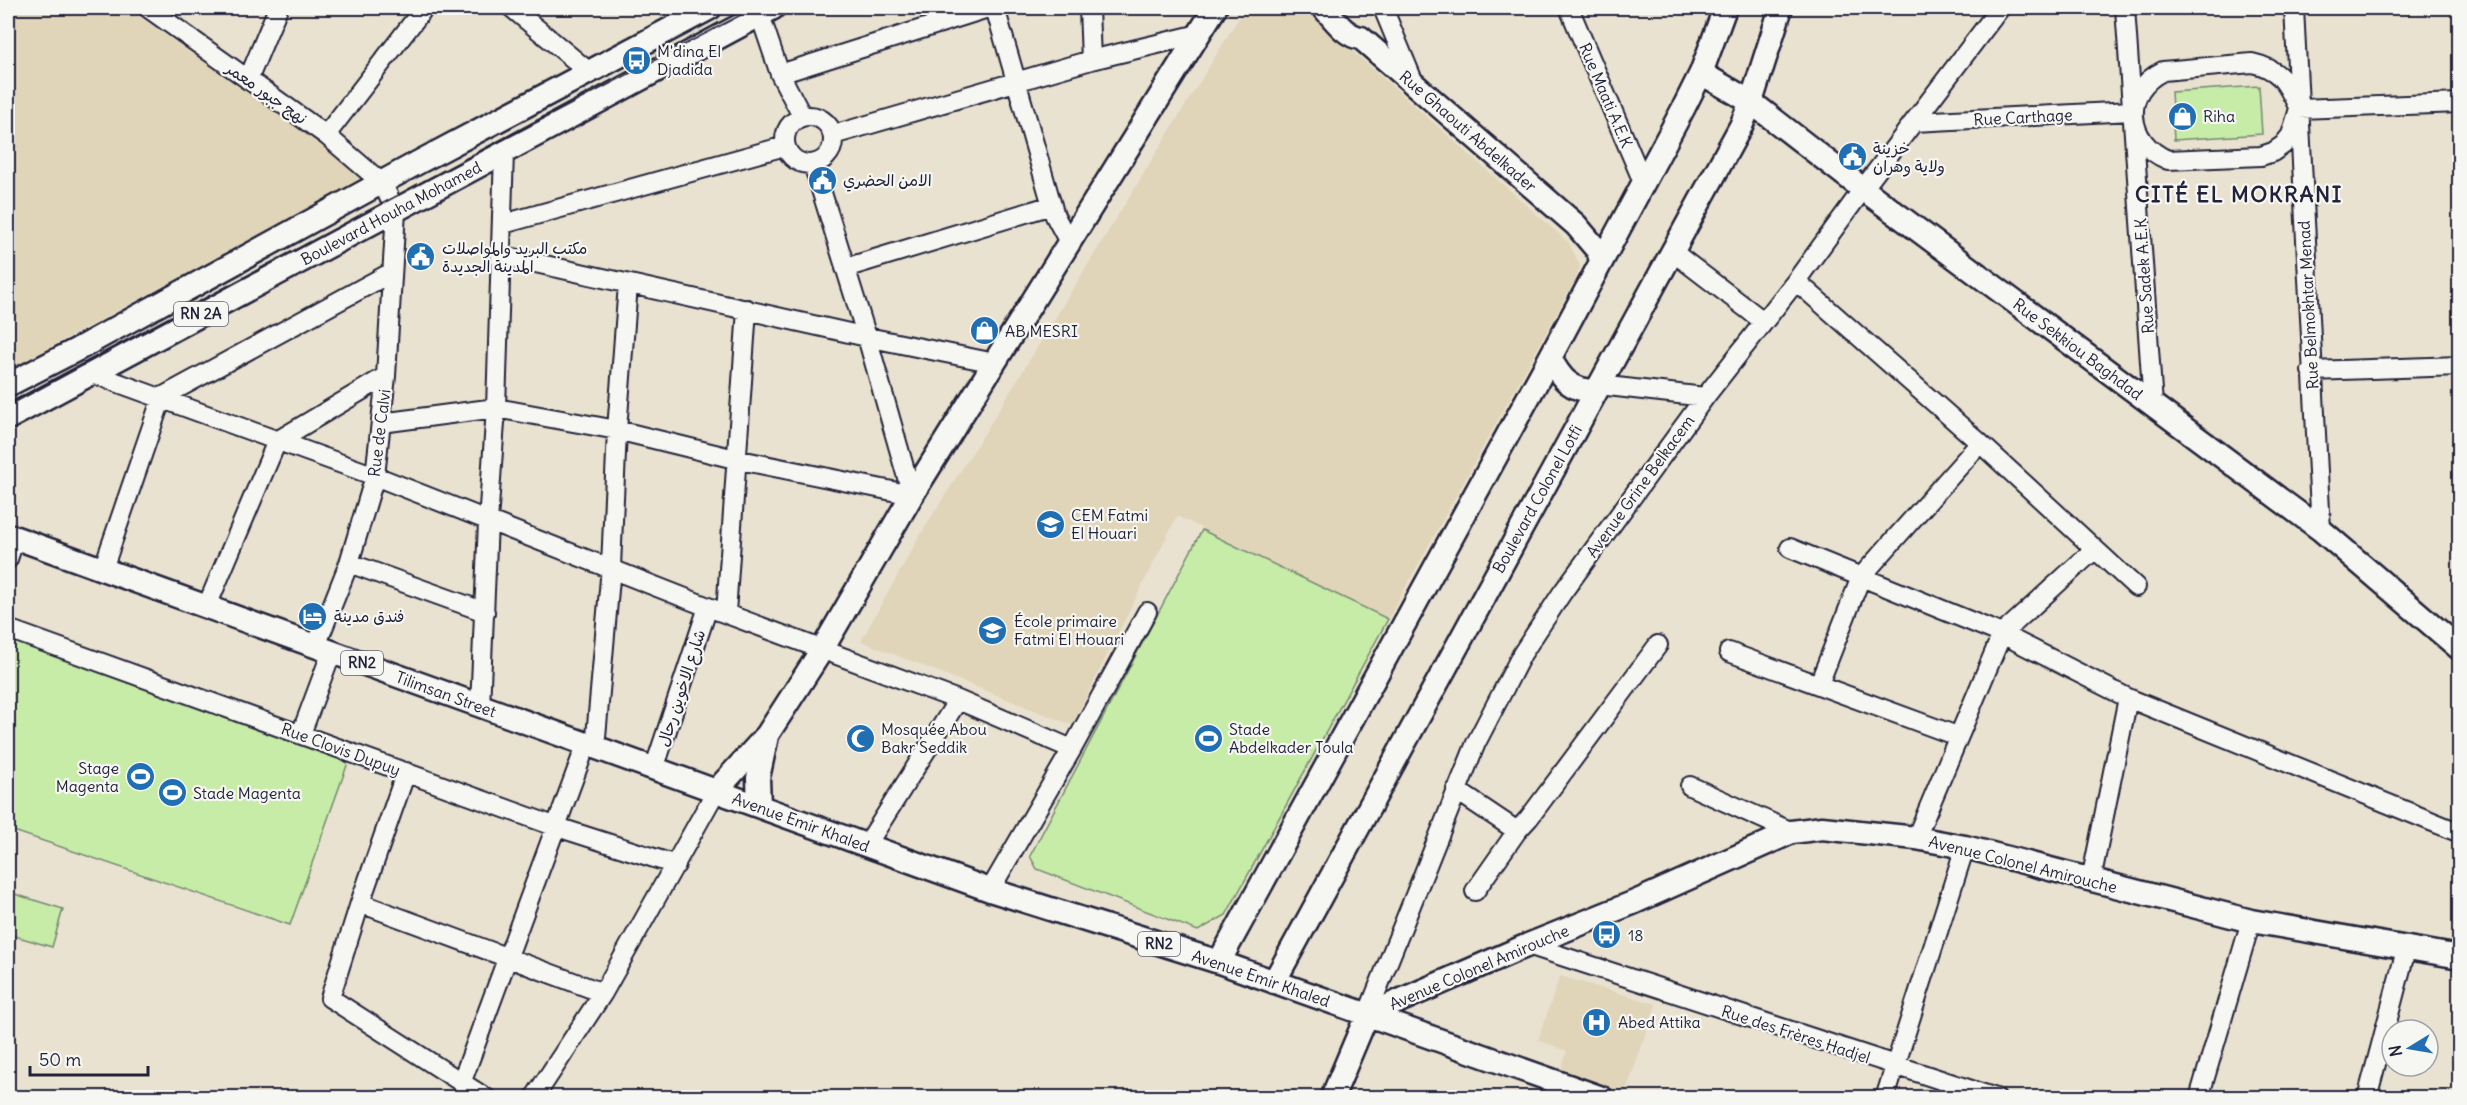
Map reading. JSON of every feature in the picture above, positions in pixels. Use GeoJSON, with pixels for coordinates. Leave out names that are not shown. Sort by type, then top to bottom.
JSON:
{"type":"FeatureCollection","features":[{"type":"Feature","properties":{"kind":"main road","name":"Boulevard Houha Mohamed"},"geometry":{"type":"LineString","coordinates":[[8,385],[588,71],[711,8]]}},
{"type":"Feature","properties":{"kind":"main road"},"geometry":{"type":"LineString","coordinates":[[716,791],[767,735],[823,648],[912,495],[1215,8]]}},
{"type":"Feature","properties":{"kind":"main road","name":"Rue Ghaouti Abdelkader"},"geometry":{"type":"LineString","coordinates":[[1324,8],[1343,29],[1356,38],[1361,38]]}},
{"type":"Feature","properties":{"kind":"main road","name":"Rue Ghaouti Abdelkader"},"geometry":{"type":"LineString","coordinates":[[1342,8],[1357,27],[1361,38],[1576,225],[1598,251],[1602,260]]}},
{"type":"Feature","properties":{"kind":"main road"},"geometry":{"type":"LineString","coordinates":[[1219,962],[1550,358],[1701,74],[1725,8]]}},
{"type":"Feature","properties":{"kind":"main road","name":"Boulevard Colonel Lotfi"},"geometry":{"type":"LineString","coordinates":[[1274,982],[1741,126],[1781,8]]}},
{"type":"Feature","properties":{"kind":"main road","name":"Boulevard Houha Mohamed"},"geometry":{"type":"LineString","coordinates":[[8,418],[396,211],[762,10]]}},
{"type":"Feature","properties":{"kind":"main road","name":"Rue Sekkiou Baghdad"},"geometry":{"type":"LineString","coordinates":[[1701,74],[1751,102],[1863,189],[2321,530],[2455,642]]}},
{"type":"Feature","properties":{"kind":"main road"},"geometry":{"type":"LineString","coordinates":[[1741,126],[1755,122],[1776,122]]}},
{"type":"Feature","properties":{"kind":"main road","name":"Rue Ghaouti Abdelkader"},"geometry":{"type":"LineString","coordinates":[[1576,225],[1603,237],[1614,237]]}},
{"type":"Feature","properties":{"kind":"main road"},"geometry":{"type":"LineString","coordinates":[[1550,358],[1567,383],[1576,388],[1598,388]]}},
{"type":"Feature","properties":{"kind":"main road"},"geometry":{"type":"LineString","coordinates":[[1532,391],[1556,393],[1566,398],[1581,419]]}},
{"type":"Feature","properties":{"kind":"main road","name":"Tilimsan Street"},"geometry":{"type":"LineString","coordinates":[[11,536],[716,791]]}},
{"type":"Feature","properties":{"kind":"main road"},"geometry":{"type":"LineString","coordinates":[[759,806],[758,778],[767,735]]}},
{"type":"Feature","properties":{"kind":"main road","name":"Avenue Emir Khaled"},"geometry":{"type":"LineString","coordinates":[[716,791],[990,890],[1219,962],[1602,1098]]}},
{"type":"Feature","properties":{"kind":"main road","name":"Avenue Colonel Amirouche"},"geometry":{"type":"LineString","coordinates":[[1367,1015],[1527,945],[1635,902],[1792,832],[1822,828],[1916,838],[1965,847],[2251,921],[2407,946],[2460,957]]}},
{"type":"Feature","properties":{"kind":"main road"},"geometry":{"type":"LineString","coordinates":[[1332,1098],[1367,1015]]}},
{"type":"Feature","properties":{"kind":"street"},"geometry":{"type":"LineString","coordinates":[[248,80],[278,8]]}},
{"type":"Feature","properties":{"kind":"street"},"geometry":{"type":"LineString","coordinates":[[326,135],[424,8]]}},
{"type":"Feature","properties":{"kind":"street"},"geometry":{"type":"LineString","coordinates":[[512,8],[533,14],[588,71]]}},
{"type":"Feature","properties":{"kind":"street"},"geometry":{"type":"LineString","coordinates":[[780,74],[988,8]]}},
{"type":"Feature","properties":{"kind":"street"},"geometry":{"type":"LineString","coordinates":[[995,8],[1018,81],[1052,205],[1070,244]]}},
{"type":"Feature","properties":{"kind":"street"},"geometry":{"type":"LineString","coordinates":[[1089,8],[1091,60]]}},
{"type":"Feature","properties":{"kind":"street"},"geometry":{"type":"LineString","coordinates":[[1383,8],[1414,84]]}},
{"type":"Feature","properties":{"kind":"street","name":"Rue Maati A.E.K"},"geometry":{"type":"LineString","coordinates":[[1569,8],[1643,182]]}},
{"type":"Feature","properties":{"kind":"street","name":"Avenue Grine Belkacem"},"geometry":{"type":"LineString","coordinates":[[1367,1015],[1476,743],[1522,654],[1562,593],[1706,397],[1796,281],[2000,8]]}},
{"type":"Feature","properties":{"kind":"street","name":"Rue Sadek A.E.K"},"geometry":{"type":"LineString","coordinates":[[2125,8],[2153,405]]}},
{"type":"Feature","properties":{"kind":"street","name":"Rue Belmokhtar Menad"},"geometry":{"type":"LineString","coordinates":[[2294,8],[2321,530]]}},
{"type":"Feature","properties":{"kind":"street"},"geometry":{"type":"LineString","coordinates":[[762,10],[780,74],[802,116]]}},
{"type":"Feature","properties":{"kind":"street","name":"نهج جبور معمر"},"geometry":{"type":"LineString","coordinates":[[159,11],[248,80],[326,135],[382,183]]}},
{"type":"Feature","properties":{"kind":"street"},"geometry":{"type":"LineString","coordinates":[[833,135],[1091,60],[1199,34]]}},
{"type":"Feature","properties":{"kind":"street"},"geometry":{"type":"LineString","coordinates":[[2252,63],[2267,66],[2277,73],[2288,84],[2299,109],[2291,135],[2283,145],[2272,152],[2261,156],[2168,160],[2157,156],[2147,146],[2139,134],[2132,111],[2144,83],[2163,71],[2252,63]]}},
{"type":"Feature","properties":{"kind":"street"},"geometry":{"type":"LineString","coordinates":[[2299,109],[2460,103]]}},
{"type":"Feature","properties":{"kind":"street","name":"Rue Carthage"},"geometry":{"type":"LineString","coordinates":[[1914,122],[2132,111]]}},
{"type":"Feature","properties":{"kind":"street"},"geometry":{"type":"LineString","coordinates":[[802,116],[824,120],[833,135],[831,152],[821,161],[813,164],[799,163],[790,155],[785,146],[786,130],[791,123],[802,116]]}},
{"type":"Feature","properties":{"kind":"street"},"geometry":{"type":"LineString","coordinates":[[503,224],[785,146]]}},
{"type":"Feature","properties":{"kind":"street"},"geometry":{"type":"LineString","coordinates":[[480,707],[488,522],[496,408],[504,152]]}},
{"type":"Feature","properties":{"kind":"street"},"geometry":{"type":"LineString","coordinates":[[381,423],[496,408],[616,430],[735,459],[912,495],[867,338],[813,164]]}},
{"type":"Feature","properties":{"kind":"street"},"geometry":{"type":"LineString","coordinates":[[382,183],[396,211]]}},
{"type":"Feature","properties":{"kind":"street"},"geometry":{"type":"LineString","coordinates":[[845,268],[1052,205]]}},
{"type":"Feature","properties":{"kind":"street","name":"Rue de Calvi"},"geometry":{"type":"LineString","coordinates":[[301,734],[375,476],[386,376],[396,211]]}},
{"type":"Feature","properties":{"kind":"street"},"geometry":{"type":"LineString","coordinates":[[1673,252],[1763,321]]}},
{"type":"Feature","properties":{"kind":"street"},"geometry":{"type":"LineString","coordinates":[[500,255],[747,309],[867,338],[994,363]]}},
{"type":"Feature","properties":{"kind":"street"},"geometry":{"type":"LineString","coordinates":[[103,569],[162,397],[392,272]]}},
{"type":"Feature","properties":{"kind":"street"},"geometry":{"type":"LineString","coordinates":[[1796,281],[1980,443],[2136,587]]}},
{"type":"Feature","properties":{"kind":"street"},"geometry":{"type":"LineString","coordinates":[[462,1081],[554,826],[590,746],[611,567],[616,430],[628,284]]}},
{"type":"Feature","properties":{"kind":"street"},"geometry":{"type":"LineString","coordinates":[[726,613],[747,309]]}},
{"type":"Feature","properties":{"kind":"street"},"geometry":{"type":"LineString","coordinates":[[2311,371],[2460,366]]}},
{"type":"Feature","properties":{"kind":"street"},"geometry":{"type":"LineString","coordinates":[[91,373],[375,476],[708,607],[958,700],[1072,749]]}},
{"type":"Feature","properties":{"kind":"street"},"geometry":{"type":"LineString","coordinates":[[207,606],[277,441],[386,376]]}},
{"type":"Feature","properties":{"kind":"street"},"geometry":{"type":"LineString","coordinates":[[1598,388],[1706,397]]}},
{"type":"Feature","properties":{"kind":"street"},"geometry":{"type":"LineString","coordinates":[[1819,684],[1861,577],[1980,443]]}},
{"type":"Feature","properties":{"kind":"street"},"geometry":{"type":"LineString","coordinates":[[8,559],[11,536]]}},
{"type":"Feature","properties":{"kind":"street"},"geometry":{"type":"LineString","coordinates":[[1790,548],[2002,634],[2128,698],[2460,833]]}},
{"type":"Feature","properties":{"kind":"street"},"geometry":{"type":"LineString","coordinates":[[1916,838],[2002,634],[2095,549]]}},
{"type":"Feature","properties":{"kind":"street"},"geometry":{"type":"LineString","coordinates":[[349,563],[485,612]]}},
{"type":"Feature","properties":{"kind":"street","name":"شارع الاخوين رحال"},"geometry":{"type":"LineString","coordinates":[[654,770],[708,607]]}},
{"type":"Feature","properties":{"kind":"street"},"geometry":{"type":"LineString","coordinates":[[990,890],[1072,749],[1147,612]]}},
{"type":"Feature","properties":{"kind":"street","name":"Rue Clovis Dupuy"},"geometry":{"type":"LineString","coordinates":[[8,629],[554,826],[676,865]]}},
{"type":"Feature","properties":{"kind":"street"},"geometry":{"type":"LineString","coordinates":[[1475,891],[1516,831],[1530,818],[1659,645]]}},
{"type":"Feature","properties":{"kind":"street"},"geometry":{"type":"LineString","coordinates":[[1729,652],[1958,736]]}},
{"type":"Feature","properties":{"kind":"street"},"geometry":{"type":"LineString","coordinates":[[2091,880],[2128,698]]}},
{"type":"Feature","properties":{"kind":"street"},"geometry":{"type":"LineString","coordinates":[[866,846],[958,700]]}},
{"type":"Feature","properties":{"kind":"street"},"geometry":{"type":"LineString","coordinates":[[406,772],[360,903],[330,998],[486,1098]]}},
{"type":"Feature","properties":{"kind":"street"},"geometry":{"type":"LineString","coordinates":[[1690,786],[1792,832]]}},
{"type":"Feature","properties":{"kind":"street"},"geometry":{"type":"LineString","coordinates":[[1456,790],[1516,831]]}},
{"type":"Feature","properties":{"kind":"street"},"geometry":{"type":"LineString","coordinates":[[534,1098],[603,993],[716,791]]}},
{"type":"Feature","properties":{"kind":"street"},"geometry":{"type":"LineString","coordinates":[[1885,1098],[1965,847]]}},
{"type":"Feature","properties":{"kind":"street"},"geometry":{"type":"LineString","coordinates":[[360,903],[603,993]]}},
{"type":"Feature","properties":{"kind":"street"},"geometry":{"type":"LineString","coordinates":[[2199,1098],[2251,921]]}},
{"type":"Feature","properties":{"kind":"street","name":"Rue des Frères Hadjel"},"geometry":{"type":"LineString","coordinates":[[1527,945],[1996,1098]]}},
{"type":"Feature","properties":{"kind":"street"},"geometry":{"type":"LineString","coordinates":[[2367,1098],[2407,946]]}},
{"type":"Feature","properties":{"kind":"shaded area"},"geometry":{"type":"Polygon","coordinates":[[[8,8],[127,8],[361,172],[363,178],[8,370],[8,8]]]}},
{"type":"Feature","properties":{"kind":"shaded area"},"geometry":{"type":"Polygon","coordinates":[[[1245,8],[1304,8],[1569,243],[1580,266],[1575,280],[1388,619],[1177,516],[1072,725],[861,641],[922,532],[1245,8]]]}},
{"type":"Feature","properties":{"kind":"shaded area","name":"Abed Attika"},"geometry":{"type":"Polygon","coordinates":[[[1560,976],[1656,1004],[1625,1094],[1561,1070],[1567,1051],[1538,1040],[1560,976]]]}},
{"type":"Feature","properties":{"kind":"green space"},"geometry":{"type":"Polygon","coordinates":[[[2259,86],[2262,134],[2174,140],[2171,92],[2259,86]]]}},
{"type":"Feature","properties":{"kind":"green space","name":"Stade Abdelkader Toula"},"geometry":{"type":"Polygon","coordinates":[[[1202,530],[1388,619],[1226,915],[1198,931],[1037,869],[1030,856],[1202,530]]]}},
{"type":"Feature","properties":{"kind":"green space","name":"Stade Magenta"},"geometry":{"type":"Polygon","coordinates":[[[8,631],[350,757],[290,925],[8,829],[8,631]]]}},
{"type":"Feature","properties":{"kind":"green space"},"geometry":{"type":"Polygon","coordinates":[[[8,892],[63,909],[52,947],[8,934],[8,892]]]}},
{"type":"Feature","properties":{"kind":"tram line"},"geometry":{"type":"LineString","coordinates":[[8,406],[391,199],[754,8]]}},
{"type":"Feature","properties":{"kind":"place","name":"M'dina El Djadida"},"geometry":{"type":"Point","coordinates":[636,60]}},
{"type":"Feature","properties":{"kind":"place","name":"Riha"},"geometry":{"type":"Point","coordinates":[2182,116]}},
{"type":"Feature","properties":{"kind":"place","name":"خزينة ولاية وهران"},"geometry":{"type":"Point","coordinates":[1852,157]}},
{"type":"Feature","properties":{"kind":"place","name":"الامن الحضري"},"geometry":{"type":"Point","coordinates":[822,180]}},
{"type":"Feature","properties":{"kind":"place","name":"مكتب البريد والمواصلات المدينة الجديدة"},"geometry":{"type":"Point","coordinates":[421,257]}},
{"type":"Feature","properties":{"kind":"place","name":"AB MESRI"},"geometry":{"type":"Point","coordinates":[984,331]}},
{"type":"Feature","properties":{"kind":"place","name":"CEM Fatmi El Houari"},"geometry":{"type":"Point","coordinates":[1050,524]}},
{"type":"Feature","properties":{"kind":"place","name":"فندق مدينة"},"geometry":{"type":"Point","coordinates":[313,616]}},
{"type":"Feature","properties":{"kind":"place","name":"École primaire Fatmi El Houari"},"geometry":{"type":"Point","coordinates":[993,630]}},
{"type":"Feature","properties":{"kind":"place","name":"Mosquée Abou Bakr Seddik"},"geometry":{"type":"Point","coordinates":[860,738]}},
{"type":"Feature","properties":{"kind":"place","name":"Stade Abdelkader Toula"},"geometry":{"type":"Point","coordinates":[1208,738]}},
{"type":"Feature","properties":{"kind":"place","name":"Stage Magenta"},"geometry":{"type":"Point","coordinates":[140,777]}},
{"type":"Feature","properties":{"kind":"place","name":"Stade Magenta"},"geometry":{"type":"Point","coordinates":[172,793]}},
{"type":"Feature","properties":{"kind":"place","name":"18"},"geometry":{"type":"Point","coordinates":[1607,935]}},
{"type":"Feature","properties":{"kind":"place","name":"Abed Attika"},"geometry":{"type":"Point","coordinates":[1597,1022]}},
{"type":"Feature","properties":{"kind":"district","name":"CITÉ EL MOKRANI"},"geometry":{"type":"Point","coordinates":[2239,194]}}]}
